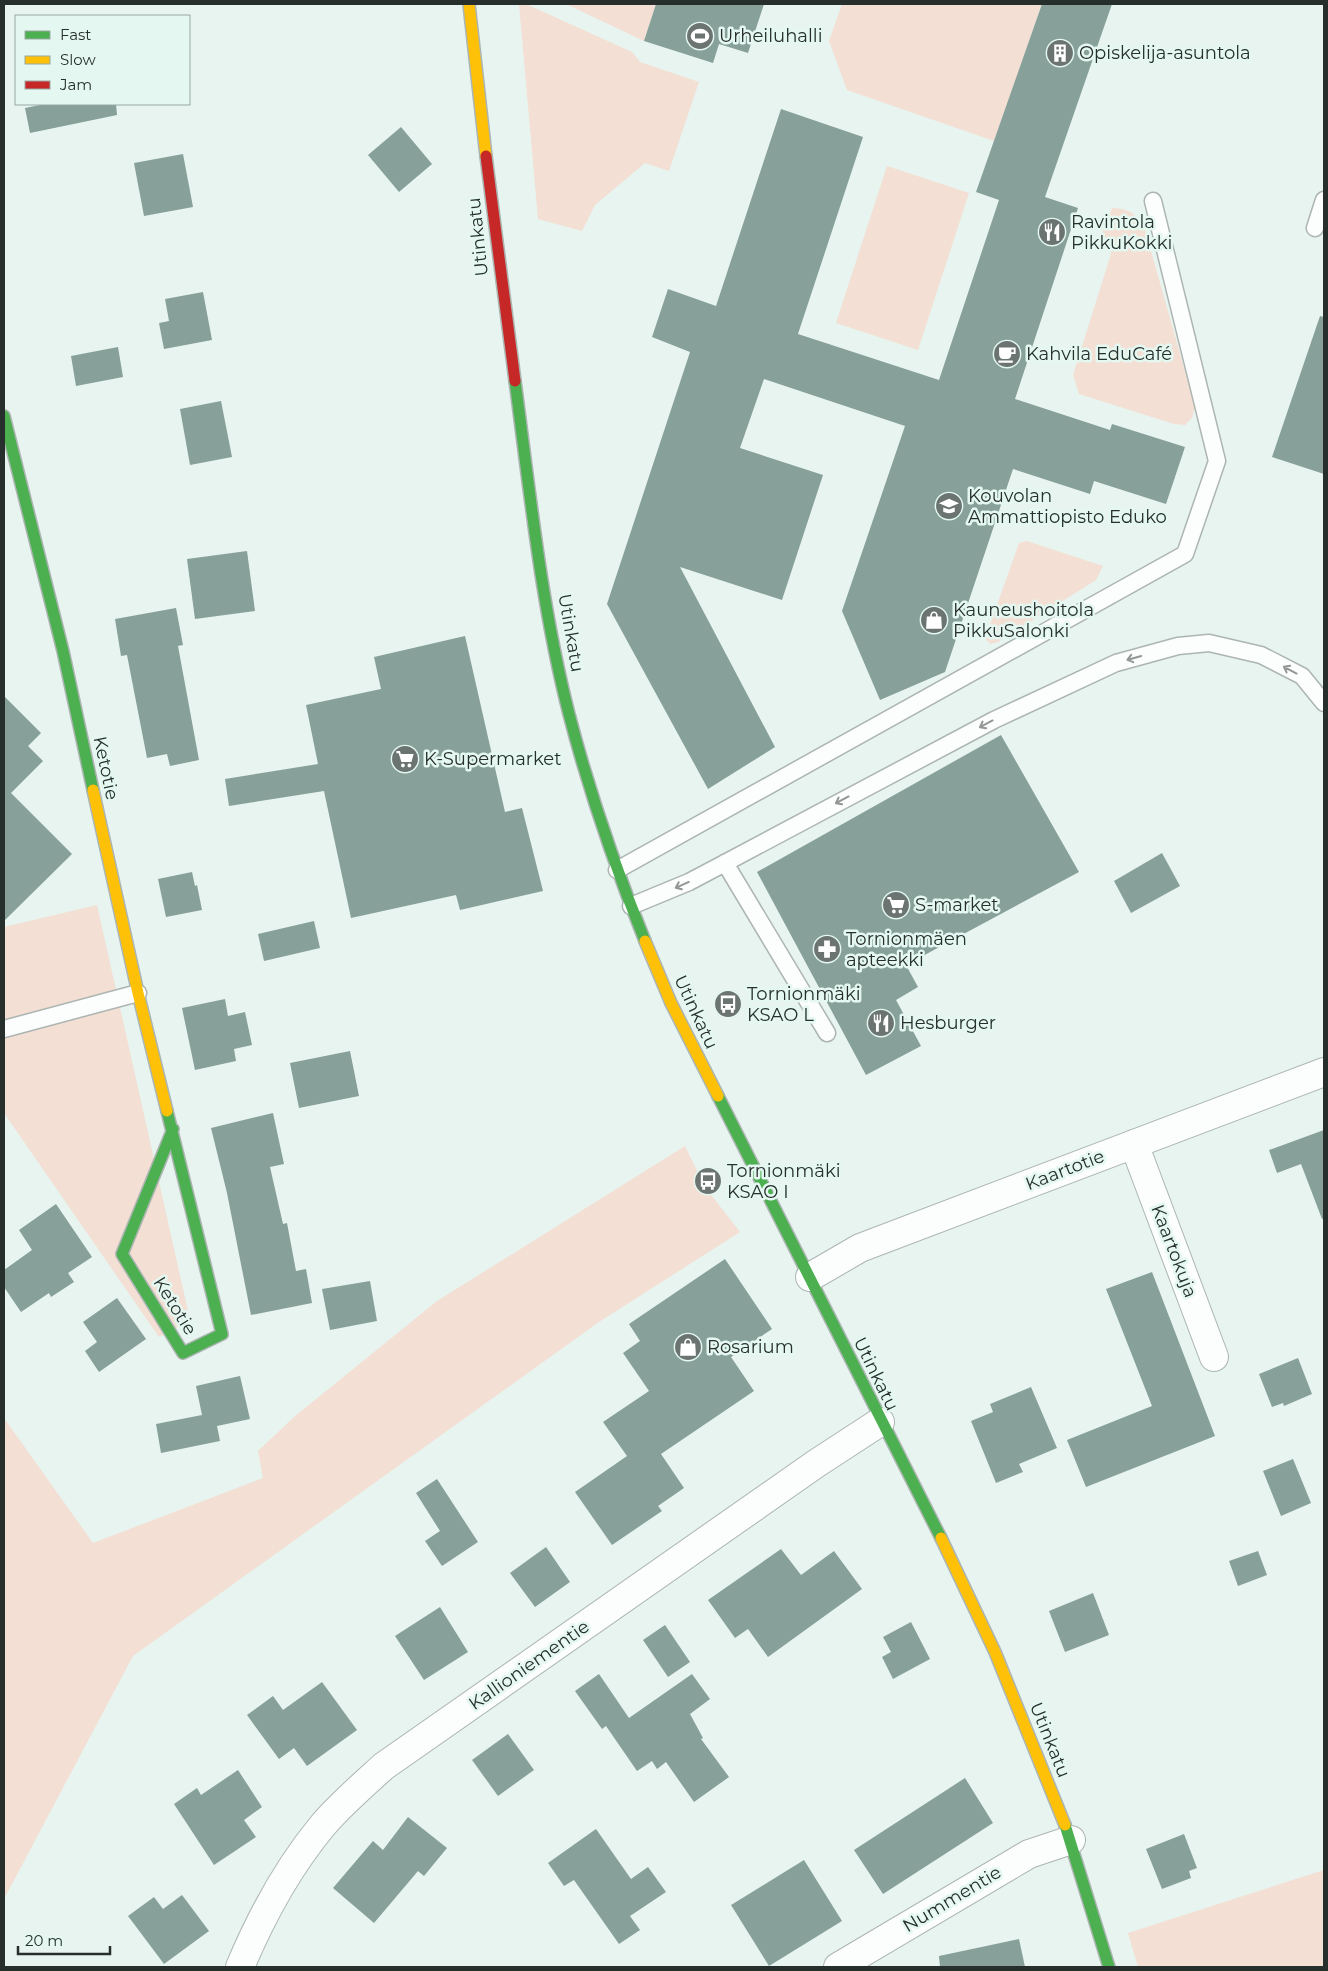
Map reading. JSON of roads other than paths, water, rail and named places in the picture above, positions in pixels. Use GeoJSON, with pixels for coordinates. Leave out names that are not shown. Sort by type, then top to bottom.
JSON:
{"type":"FeatureCollection","features":[{"type":"Feature","properties":{"kind":"street","name":"Utinkatu"},"geometry":{"type":"LineString","coordinates":[[469,4],[501,284],[553,634],[569,713],[583,766],[631,906],[671,1004],[810,1277],[995,1652],[1071,1840],[1109,1967]]}},
{"type":"Feature","properties":{"kind":"street","name":"Ketotie"},"geometry":{"type":"LineString","coordinates":[[4,416],[63,652],[138,993],[173,1130],[222,1334],[183,1353],[122,1254],[173,1130]]}},
{"type":"Feature","properties":{"kind":"street","name":"Kaartotie"},"geometry":{"type":"LineString","coordinates":[[810,1277],[860,1248],[1324,1072]]}},
{"type":"Feature","properties":{"kind":"street","name":"Kaartokuja"},"geometry":{"type":"LineString","coordinates":[[1134,1144],[1214,1357]]}},
{"type":"Feature","properties":{"kind":"street","name":"Kallioniementie"},"geometry":{"type":"LineString","coordinates":[[240,1967],[255,1931],[292,1867],[323,1826],[384,1766],[817,1462],[880,1422]]}},
{"type":"Feature","properties":{"kind":"street","name":"Nummentie"},"geometry":{"type":"LineString","coordinates":[[838,1967],[1029,1854],[1071,1840]]}},
{"type":"Feature","properties":{"kind":"lane"},"geometry":{"type":"LineString","coordinates":[[1315,228],[1324,200]]}},
{"type":"Feature","properties":{"kind":"lane"},"geometry":{"type":"LineString","coordinates":[[618,870],[1185,554],[1217,461],[1153,202]]}},
{"type":"Feature","properties":{"kind":"lane"},"geometry":{"type":"LineString","coordinates":[[631,906],[689,882],[994,720],[1116,663],[1178,646],[1209,643],[1261,654],[1302,676],[1324,703]]}},
{"type":"Feature","properties":{"kind":"lane"},"geometry":{"type":"LineString","coordinates":[[725,863],[827,1033]]}},
{"type":"Feature","properties":{"kind":"lane"},"geometry":{"type":"LineString","coordinates":[[4,1030],[138,993]]}},
{"type":"Feature","properties":{"kind":"place","name":"Urheiluhalli"},"geometry":{"type":"Point","coordinates":[700,36]}},
{"type":"Feature","properties":{"kind":"place","name":"Opiskelija-asuntola"},"geometry":{"type":"Point","coordinates":[1060,53]}},
{"type":"Feature","properties":{"kind":"place","name":"Ravintola PikkuKokki"},"geometry":{"type":"Point","coordinates":[1052,232]}},
{"type":"Feature","properties":{"kind":"place","name":"Kahvila EduCafé"},"geometry":{"type":"Point","coordinates":[1007,354]}},
{"type":"Feature","properties":{"kind":"place","name":"Kouvolan Ammattiopisto Eduko"},"geometry":{"type":"Point","coordinates":[949,506]}},
{"type":"Feature","properties":{"kind":"place","name":"Kauneushoitola PikkuSalonki"},"geometry":{"type":"Point","coordinates":[934,620]}},
{"type":"Feature","properties":{"kind":"place","name":"K-Supermarket"},"geometry":{"type":"Point","coordinates":[405,759]}},
{"type":"Feature","properties":{"kind":"place","name":"S-market"},"geometry":{"type":"Point","coordinates":[896,905]}},
{"type":"Feature","properties":{"kind":"place","name":"Tornionmäen apteekki"},"geometry":{"type":"Point","coordinates":[827,949]}},
{"type":"Feature","properties":{"kind":"place","name":"Tornionmäki KSAO L"},"geometry":{"type":"Point","coordinates":[728,1004]}},
{"type":"Feature","properties":{"kind":"place","name":"Hesburger"},"geometry":{"type":"Point","coordinates":[881,1023]}},
{"type":"Feature","properties":{"kind":"place","name":"Tornionmäki KSAO I"},"geometry":{"type":"Point","coordinates":[708,1181]}},
{"type":"Feature","properties":{"kind":"place","name":"Rosarium"},"geometry":{"type":"Point","coordinates":[688,1347]}}]}
